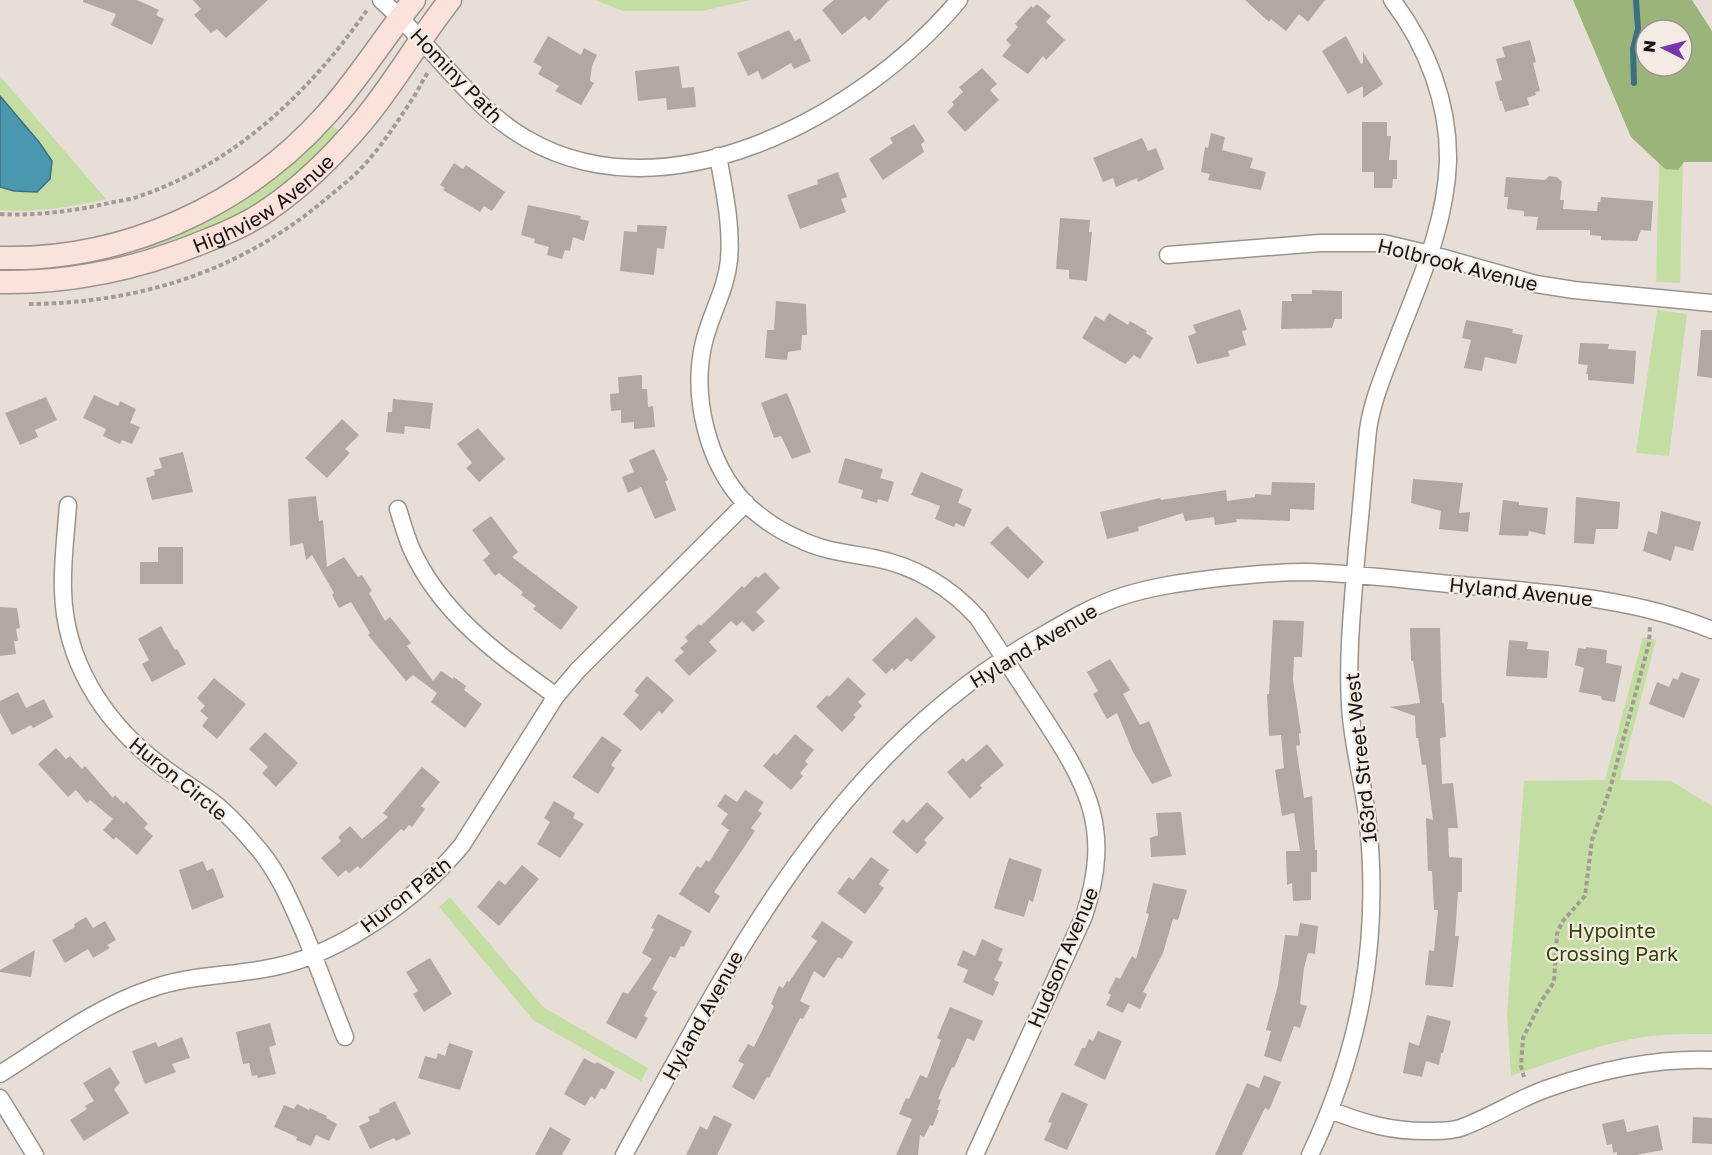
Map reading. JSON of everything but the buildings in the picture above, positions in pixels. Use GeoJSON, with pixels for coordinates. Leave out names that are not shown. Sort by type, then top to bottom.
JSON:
{"type":"FeatureCollection","features":[{"type":"Feature","properties":{"kind":"street","name":"Highview Avenue"},"geometry":{"type":"LineString","coordinates":[[0,282],[43,281],[84,276],[149,263],[225,233],[269,210],[341,146],[391,85],[450,0]]}},
{"type":"Feature","properties":{"kind":"street","name":"Hominy Path"},"geometry":{"type":"LineString","coordinates":[[375,4],[407,8],[422,40],[492,114],[514,131],[564,156],[591,164],[616,168],[644,168],[674,165],[718,156],[756,144],[831,108],[893,66],[918,44],[959,0]]}},
{"type":"Feature","properties":{"kind":"street"},"geometry":{"type":"LineString","coordinates":[[1392,0],[1414,31],[1425,54],[1441,103],[1446,132],[1448,160],[1445,191],[1440,221],[1430,254]]}},
{"type":"Feature","properties":{"kind":"street","name":"Highview Avenue"},"geometry":{"type":"LineString","coordinates":[[0,258],[50,257],[94,250],[177,223],[229,196],[278,162],[326,116],[407,8]]}},
{"type":"Feature","properties":{"kind":"street","name":"Hudson Avenue"},"geometry":{"type":"LineString","coordinates":[[718,156],[729,225],[729,261],[721,299],[704,343],[700,368],[700,395],[711,447],[724,472],[746,503],[769,523],[807,543],[826,550],[898,563],[949,590],[978,618],[1004,658],[1081,779],[1093,816],[1096,862],[1094,882],[1084,916],[975,1155]]}},
{"type":"Feature","properties":{"kind":"street","name":"Holbrook Avenue"},"geometry":{"type":"LineString","coordinates":[[1168,255],[1356,242],[1383,243],[1536,284],[1574,290],[1712,303]]}},
{"type":"Feature","properties":{"kind":"street","name":"163rd Street West"},"geometry":{"type":"LineString","coordinates":[[1310,1155],[1344,1073],[1359,1020],[1372,926],[1372,873],[1368,825],[1350,705],[1350,648],[1369,427],[1375,396],[1430,254]]}},
{"type":"Feature","properties":{"kind":"street","name":"Huron Path"},"geometry":{"type":"LineString","coordinates":[[0,1074],[102,1011],[139,993],[165,983],[279,966],[314,955],[364,929],[387,913],[445,866],[476,826],[556,696],[600,646],[746,503]]}},
{"type":"Feature","properties":{"kind":"street","name":"Huron Circle"},"geometry":{"type":"LineString","coordinates":[[68,505],[63,566],[66,623],[72,646],[101,706],[115,725],[133,743],[212,801],[230,817],[260,851],[284,886],[314,955],[345,1037]]}},
{"type":"Feature","properties":{"kind":"street"},"geometry":{"type":"LineString","coordinates":[[398,509],[411,548],[425,575],[453,613],[498,654],[556,696]]}},
{"type":"Feature","properties":{"kind":"street","name":"Hyland Avenue"},"geometry":{"type":"LineString","coordinates":[[624,1155],[731,962],[796,862],[881,760],[916,725],[957,690],[1004,658],[1085,610],[1145,590],[1194,581],[1252,574],[1304,572],[1612,601],[1653,610],[1712,630]]}},
{"type":"Feature","properties":{"kind":"street"},"geometry":{"type":"LineString","coordinates":[[1330,1110],[1370,1126],[1383,1128],[1419,1131],[1461,1128],[1543,1090],[1600,1072],[1662,1062],[1712,1060]]}},
{"type":"Feature","properties":{"kind":"street"},"geometry":{"type":"LineString","coordinates":[[0,1098],[35,1155]]}},
{"type":"Feature","properties":{"kind":"path"},"geometry":{"type":"LineString","coordinates":[[0,214],[36,214],[77,209],[139,196],[181,180],[265,126],[332,58],[375,4]]}},
{"type":"Feature","properties":{"kind":"path"},"geometry":{"type":"LineString","coordinates":[[1524,1077],[1521,1066],[1523,1038],[1554,982],[1557,934],[1562,922],[1585,896],[1592,840],[1610,789],[1649,643],[1653,610]]}},
{"type":"Feature","properties":{"kind":"green space"},"geometry":{"type":"Polygon","coordinates":[[[595,0],[750,0],[702,11],[623,11],[595,0]]]}},
{"type":"Feature","properties":{"kind":"green space"},"geometry":{"type":"Polygon","coordinates":[[[1573,0],[1692,0],[1712,31],[1712,162],[1684,162],[1678,170],[1665,169],[1631,137],[1573,0]]]}},
{"type":"Feature","properties":{"kind":"green space"},"geometry":{"type":"Polygon","coordinates":[[[0,76],[106,199],[53,209],[0,210],[0,187],[14,191],[39,142],[0,96],[0,76]]]}},
{"type":"Feature","properties":{"kind":"green space"},"geometry":{"type":"Polygon","coordinates":[[[330,124],[341,132],[303,171],[272,196],[226,224],[148,253],[145,243],[330,124]]]}},
{"type":"Feature","properties":{"kind":"green space"},"geometry":{"type":"Polygon","coordinates":[[[1683,162],[1680,283],[1656,282],[1659,164],[1665,169],[1683,162]]]}},
{"type":"Feature","properties":{"kind":"green space"},"geometry":{"type":"Polygon","coordinates":[[[1657,310],[1687,314],[1669,456],[1636,453],[1657,310]]]}},
{"type":"Feature","properties":{"kind":"green space","name":"Hypointe Crossing Park"},"geometry":{"type":"Polygon","coordinates":[[[1643,637],[1656,640],[1620,780],[1671,781],[1712,806],[1712,1034],[1666,1035],[1633,1039],[1580,1052],[1511,1076],[1507,1014],[1524,781],[1605,780],[1643,637]]]}},
{"type":"Feature","properties":{"kind":"green space"},"geometry":{"type":"Polygon","coordinates":[[[450,897],[543,1007],[648,1068],[641,1081],[534,1021],[439,907],[450,897]]]}},
{"type":"Feature","properties":{"kind":"water"},"geometry":{"type":"Polygon","coordinates":[[[0,96],[52,161],[50,179],[37,192],[14,191],[0,187],[0,96]]]}},
{"type":"Feature","properties":{"kind":"waterway"},"geometry":{"type":"LineString","coordinates":[[1634,83],[1633,49],[1638,29],[1636,0]]}}]}
